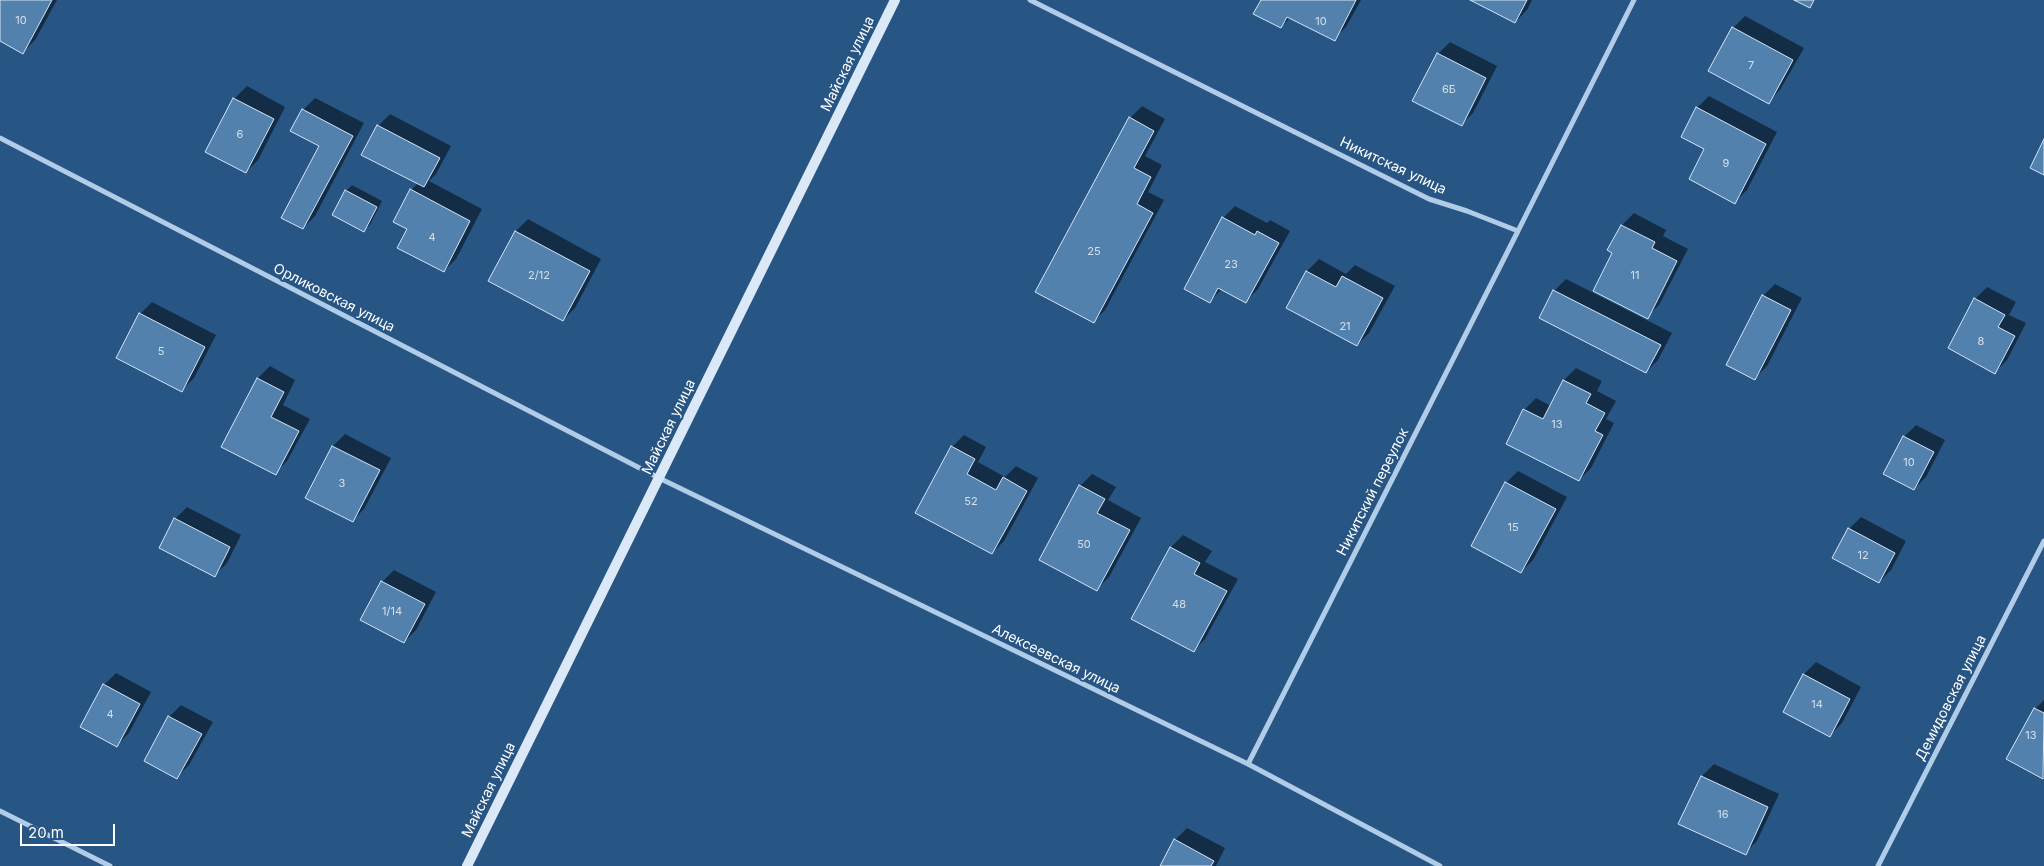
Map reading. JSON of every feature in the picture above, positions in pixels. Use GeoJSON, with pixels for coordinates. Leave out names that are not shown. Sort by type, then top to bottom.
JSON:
{"type":"FeatureCollection","features":[{"type":"Feature","properties":{"kind":"street","name":"Майская улица"},"geometry":{"type":"LineString","coordinates":[[467,866],[895,0]]}},
{"type":"Feature","properties":{"kind":"street","name":"Никитская улица"},"geometry":{"type":"LineString","coordinates":[[1030,0],[1430,199],[1518,231]]}},
{"type":"Feature","properties":{"kind":"street"},"geometry":{"type":"LineString","coordinates":[[1518,231],[1634,0]]}},
{"type":"Feature","properties":{"kind":"street","name":"Орликовская улица"},"geometry":{"type":"LineString","coordinates":[[0,138],[659,478]]}},
{"type":"Feature","properties":{"kind":"street","name":"Никитский переулок"},"geometry":{"type":"LineString","coordinates":[[1248,764],[1518,231]]}},
{"type":"Feature","properties":{"kind":"street","name":"Алексеевская улица"},"geometry":{"type":"LineString","coordinates":[[659,478],[1248,764],[1440,866]]}},
{"type":"Feature","properties":{"kind":"street","name":"Демидовская улица"},"geometry":{"type":"LineString","coordinates":[[1878,866],[2044,540]]}},
{"type":"Feature","properties":{"kind":"street"},"geometry":{"type":"LineString","coordinates":[[0,812],[110,866]]}},
{"type":"Feature","properties":{"kind":"building"},"geometry":{"type":"Polygon","coordinates":[[[0,0],[52,0],[23,54],[0,41],[0,0]]]}},
{"type":"Feature","properties":{"kind":"building"},"geometry":{"type":"Polygon","coordinates":[[[1261,0],[1356,0],[1335,41],[1287,17],[1281,28],[1253,14],[1261,0]]]}},
{"type":"Feature","properties":{"kind":"building"},"geometry":{"type":"Polygon","coordinates":[[[1470,0],[1527,0],[1515,23],[1470,0]]]}},
{"type":"Feature","properties":{"kind":"building"},"geometry":{"type":"Polygon","coordinates":[[[1794,0],[1814,0],[1810,8],[1794,0]]]}},
{"type":"Feature","properties":{"kind":"building"},"geometry":{"type":"Polygon","coordinates":[[[1732,27],[1793,60],[1769,104],[1708,71],[1732,27]]]}},
{"type":"Feature","properties":{"kind":"building"},"geometry":{"type":"Polygon","coordinates":[[[1437,53],[1486,78],[1462,126],[1412,101],[1437,53]]]}},
{"type":"Feature","properties":{"kind":"building"},"geometry":{"type":"Polygon","coordinates":[[[233,98],[274,119],[246,173],[205,152],[233,98]]]}},
{"type":"Feature","properties":{"kind":"building"},"geometry":{"type":"Polygon","coordinates":[[[1696,107],[1766,144],[1735,204],[1689,179],[1704,149],[1681,137],[1696,107]]]}},
{"type":"Feature","properties":{"kind":"building"},"geometry":{"type":"Polygon","coordinates":[[[302,109],[353,136],[303,229],[281,218],[319,146],[290,131],[302,109]]]}},
{"type":"Feature","properties":{"kind":"building"},"geometry":{"type":"Polygon","coordinates":[[[1129,117],[1154,131],[1134,168],[1151,177],[1137,204],[1153,213],[1094,323],[1035,292],[1129,117]]]}},
{"type":"Feature","properties":{"kind":"building"},"geometry":{"type":"Polygon","coordinates":[[[377,125],[440,158],[424,187],[361,155],[377,125]]]}},
{"type":"Feature","properties":{"kind":"building"},"geometry":{"type":"Polygon","coordinates":[[[2044,139],[2044,175],[2030,168],[2044,139]]]}},
{"type":"Feature","properties":{"kind":"building"},"geometry":{"type":"Polygon","coordinates":[[[410,189],[470,221],[444,272],[397,248],[407,229],[393,222],[410,189]]]}},
{"type":"Feature","properties":{"kind":"building"},"geometry":{"type":"Polygon","coordinates":[[[345,190],[377,207],[364,232],[332,215],[345,190]]]}},
{"type":"Feature","properties":{"kind":"building"},"geometry":{"type":"Polygon","coordinates":[[[1222,217],[1255,235],[1257,231],[1279,243],[1246,303],[1218,288],[1210,303],[1184,289],[1222,217]]]}},
{"type":"Feature","properties":{"kind":"building"},"geometry":{"type":"Polygon","coordinates":[[[1621,225],[1655,242],[1652,248],[1677,261],[1648,319],[1593,291],[1612,253],[1607,250],[1621,225]]]}},
{"type":"Feature","properties":{"kind":"building"},"geometry":{"type":"Polygon","coordinates":[[[515,231],[590,271],[563,321],[488,281],[515,231]]]}},
{"type":"Feature","properties":{"kind":"building"},"geometry":{"type":"Polygon","coordinates":[[[1306,271],[1336,287],[1342,276],[1383,298],[1357,346],[1286,308],[1306,271]]]}},
{"type":"Feature","properties":{"kind":"building"},"geometry":{"type":"Polygon","coordinates":[[[1553,290],[1661,345],[1646,373],[1539,318],[1553,290]]]}},
{"type":"Feature","properties":{"kind":"building"},"geometry":{"type":"Polygon","coordinates":[[[1762,295],[1791,310],[1755,380],[1726,365],[1762,295]]]}},
{"type":"Feature","properties":{"kind":"building"},"geometry":{"type":"Polygon","coordinates":[[[1974,298],[2005,315],[1998,327],[2015,336],[1995,374],[1948,348],[1974,298]]]}},
{"type":"Feature","properties":{"kind":"building"},"geometry":{"type":"Polygon","coordinates":[[[139,313],[205,347],[182,392],[116,358],[139,313]]]}},
{"type":"Feature","properties":{"kind":"building"},"geometry":{"type":"Polygon","coordinates":[[[257,378],[284,392],[271,417],[299,431],[276,475],[221,447],[257,378]]]}},
{"type":"Feature","properties":{"kind":"building"},"geometry":{"type":"Polygon","coordinates":[[[1563,380],[1591,394],[1586,403],[1605,413],[1595,431],[1603,435],[1579,481],[1506,444],[1523,409],[1543,419],[1563,380]]]}},
{"type":"Feature","properties":{"kind":"building"},"geometry":{"type":"Polygon","coordinates":[[[1903,436],[1934,452],[1914,490],[1883,474],[1903,436]]]}},
{"type":"Feature","properties":{"kind":"building"},"geometry":{"type":"Polygon","coordinates":[[[332,446],[380,470],[353,522],[305,498],[332,446]]]}},
{"type":"Feature","properties":{"kind":"building"},"geometry":{"type":"Polygon","coordinates":[[[951,446],[975,459],[967,474],[996,490],[1003,477],[1027,491],[992,554],[915,513],[951,446]]]}},
{"type":"Feature","properties":{"kind":"building"},"geometry":{"type":"Polygon","coordinates":[[[1505,482],[1556,509],[1521,573],[1471,546],[1505,482]]]}},
{"type":"Feature","properties":{"kind":"building"},"geometry":{"type":"Polygon","coordinates":[[[1079,485],[1105,499],[1097,513],[1130,530],[1097,591],[1039,560],[1079,485]]]}},
{"type":"Feature","properties":{"kind":"building"},"geometry":{"type":"Polygon","coordinates":[[[174,518],[230,547],[215,577],[159,548],[174,518]]]}},
{"type":"Feature","properties":{"kind":"building"},"geometry":{"type":"Polygon","coordinates":[[[1848,528],[1895,553],[1879,583],[1832,558],[1848,528]]]}},
{"type":"Feature","properties":{"kind":"building"},"geometry":{"type":"Polygon","coordinates":[[[1170,547],[1200,563],[1194,574],[1227,591],[1194,652],[1131,619],[1170,547]]]}},
{"type":"Feature","properties":{"kind":"building"},"geometry":{"type":"Polygon","coordinates":[[[381,581],[425,604],[404,643],[360,620],[381,581]]]}},
{"type":"Feature","properties":{"kind":"building"},"geometry":{"type":"Polygon","coordinates":[[[1803,674],[1850,699],[1830,737],[1783,712],[1803,674]]]}},
{"type":"Feature","properties":{"kind":"building"},"geometry":{"type":"Polygon","coordinates":[[[103,684],[140,704],[117,747],[80,727],[103,684]]]}},
{"type":"Feature","properties":{"kind":"building"},"geometry":{"type":"Polygon","coordinates":[[[2034,708],[2044,713],[2043,779],[2006,759],[2034,708]]]}},
{"type":"Feature","properties":{"kind":"building"},"geometry":{"type":"Polygon","coordinates":[[[168,716],[202,734],[177,779],[144,761],[168,716]]]}},
{"type":"Feature","properties":{"kind":"building"},"geometry":{"type":"Polygon","coordinates":[[[1701,776],[1768,807],[1746,855],[1678,824],[1701,776]]]}},
{"type":"Feature","properties":{"kind":"building"},"geometry":{"type":"Polygon","coordinates":[[[1174,839],[1214,861],[1211,866],[1160,866],[1174,839]]]}}]}
